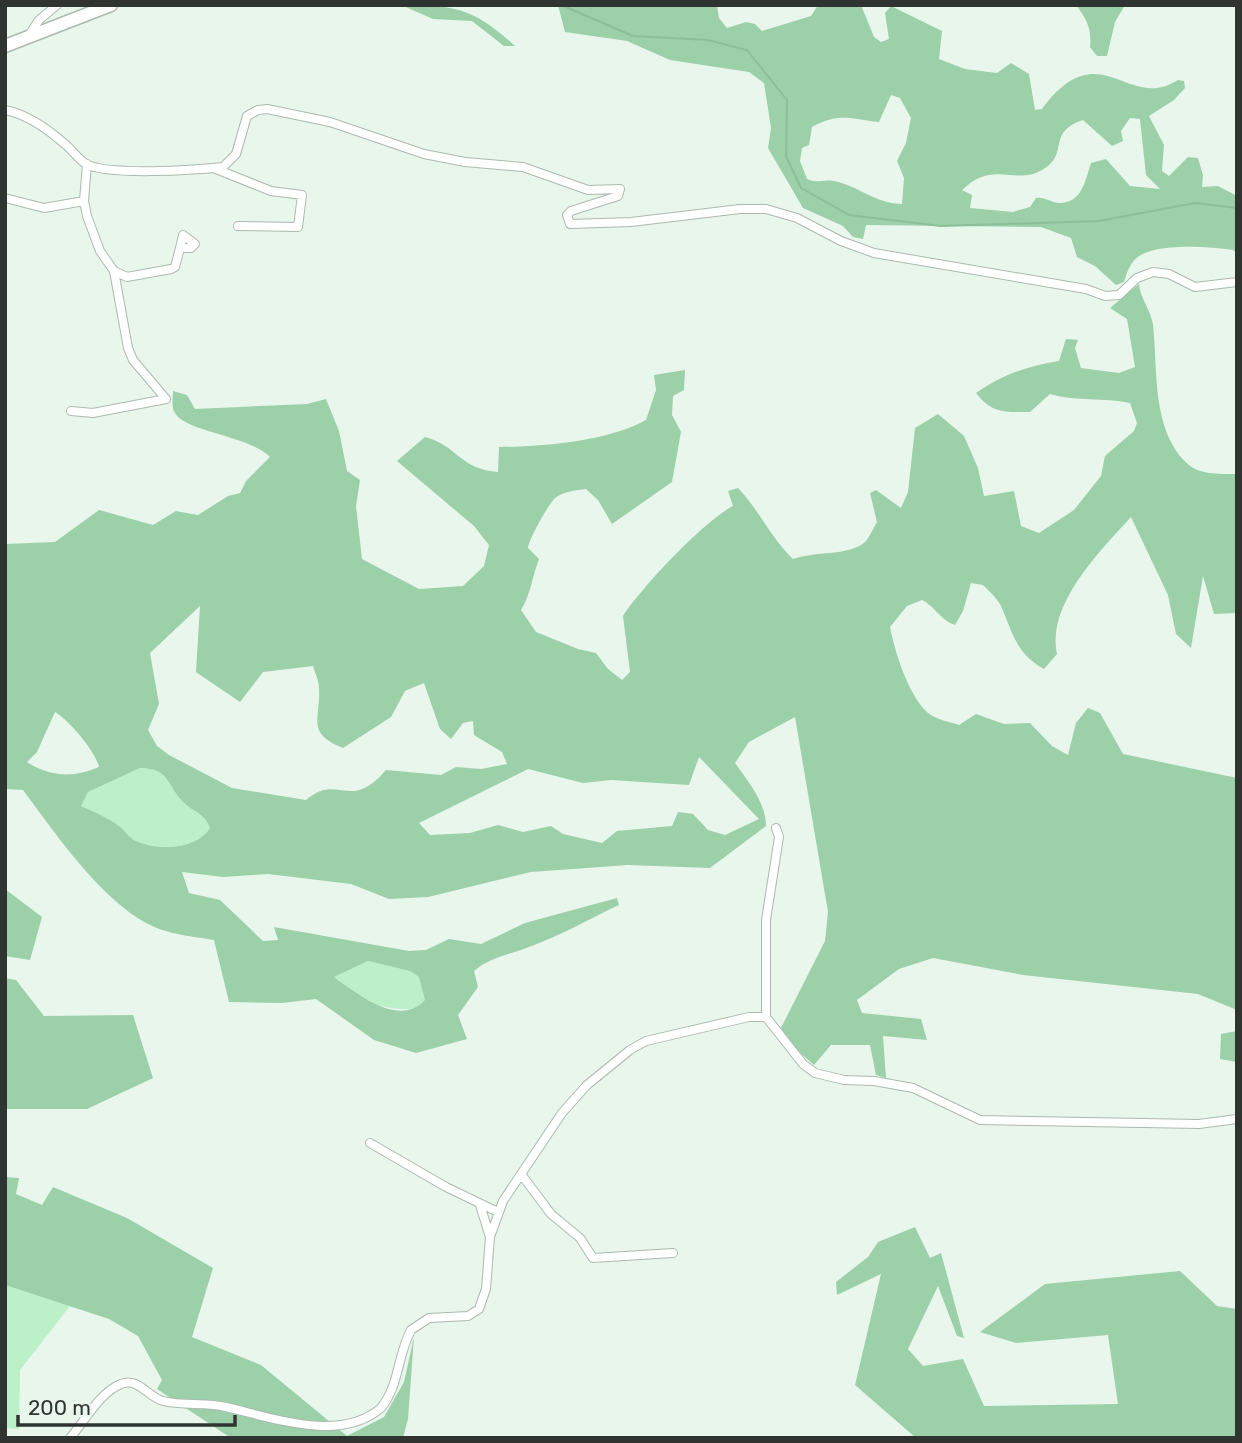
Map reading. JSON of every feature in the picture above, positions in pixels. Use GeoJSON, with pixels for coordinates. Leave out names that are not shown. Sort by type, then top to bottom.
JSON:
{"type":"FeatureCollection","features":[{"type":"Feature","properties":{"kind":"street"},"geometry":{"type":"LineString","coordinates":[[28,37],[39,20],[57,5]]}},
{"type":"Feature","properties":{"kind":"street"},"geometry":{"type":"LineString","coordinates":[[5,46],[111,5]]}},
{"type":"Feature","properties":{"kind":"street"},"geometry":{"type":"LineString","coordinates":[[5,110],[26,117],[64,143],[87,164],[162,171],[223,167],[236,154],[247,116],[258,110],[276,110],[330,122],[424,154],[465,162],[523,167],[588,190],[620,189],[618,196],[571,211],[567,215],[570,224],[631,222],[754,208],[797,218],[841,242],[874,253],[1086,289],[1105,296],[1119,295],[1137,278],[1153,272],[1169,274],[1195,286],[1237,282]]}},
{"type":"Feature","properties":{"kind":"street"},"geometry":{"type":"LineString","coordinates":[[71,411],[93,412],[166,399],[133,360],[122,331],[120,295],[114,271],[93,236],[85,201],[87,164]]}},
{"type":"Feature","properties":{"kind":"street"},"geometry":{"type":"LineString","coordinates":[[214,168],[271,191],[302,195],[298,227],[238,226]]}},
{"type":"Feature","properties":{"kind":"street"},"geometry":{"type":"LineString","coordinates":[[5,198],[44,208],[85,201]]}},
{"type":"Feature","properties":{"kind":"street"},"geometry":{"type":"LineString","coordinates":[[114,271],[127,277],[171,269],[175,267],[180,248]]}},
{"type":"Feature","properties":{"kind":"street"},"geometry":{"type":"LineString","coordinates":[[776,828],[779,837],[766,920],[766,1017],[803,1064],[815,1073],[844,1080],[874,1081],[913,1088],[980,1120],[1199,1124],[1237,1119]]}},
{"type":"Feature","properties":{"kind":"street"},"geometry":{"type":"LineString","coordinates":[[70,1438],[110,1391],[124,1382],[136,1384],[160,1401],[223,1406],[298,1430],[329,1432],[355,1425],[379,1410],[394,1387],[411,1329],[429,1318],[468,1317],[479,1309],[486,1290],[490,1237],[498,1212],[562,1113],[587,1085],[630,1050],[646,1041],[749,1017],[766,1017]]}},
{"type":"Feature","properties":{"kind":"street"},"geometry":{"type":"LineString","coordinates":[[370,1143],[480,1205],[498,1212]]}},
{"type":"Feature","properties":{"kind":"street"},"geometry":{"type":"LineString","coordinates":[[521,1174],[551,1214],[580,1238],[593,1258],[673,1253]]}},
{"type":"Feature","properties":{"kind":"street"},"geometry":{"type":"LineString","coordinates":[[480,1205],[490,1237]]}},
{"type":"Feature","properties":{"kind":"green space"},"geometry":{"type":"Polygon","coordinates":[[[401,5],[436,6],[463,11],[487,24],[515,46],[504,46],[472,21],[433,19],[401,5]]]}},
{"type":"Feature","properties":{"kind":"green space"},"geometry":{"type":"Polygon","coordinates":[[[558,5],[717,5],[719,18],[727,28],[746,22],[755,24],[762,31],[811,16],[818,5],[861,5],[874,37],[881,42],[889,39],[885,13],[891,6],[942,31],[939,59],[965,69],[997,73],[1011,63],[1029,74],[1035,110],[1042,109],[1062,87],[1081,76],[1097,74],[1143,87],[1160,88],[1178,80],[1184,81],[1185,88],[1174,100],[1149,116],[1164,145],[1162,171],[1169,176],[1188,157],[1198,158],[1203,175],[1202,187],[1218,186],[1237,196],[1237,254],[1233,250],[1199,247],[1173,247],[1150,251],[1135,260],[1124,282],[1116,285],[1095,266],[1077,257],[1071,238],[1041,227],[866,225],[863,239],[853,237],[843,226],[803,208],[768,148],[771,128],[764,83],[749,72],[670,60],[627,41],[565,32],[558,5]],[[891,95],[879,122],[838,118],[812,127],[809,145],[802,148],[800,161],[807,179],[834,181],[884,201],[902,204],[904,178],[897,161],[906,143],[911,118],[900,98],[891,95]],[[1130,118],[1121,131],[1123,141],[1112,146],[1083,120],[1072,125],[1061,137],[1051,164],[1042,170],[1022,176],[994,174],[973,181],[962,190],[972,195],[970,208],[1013,212],[1030,207],[1036,198],[1058,203],[1072,200],[1081,190],[1091,163],[1106,159],[1130,186],[1160,189],[1146,175],[1140,119],[1130,118]]]}},
{"type":"Feature","properties":{"kind":"green space"},"geometry":{"type":"Polygon","coordinates":[[[1076,5],[1125,5],[1115,22],[1107,56],[1097,56],[1090,47],[1088,25],[1076,5]]]}},
{"type":"Feature","properties":{"kind":"green space"},"geometry":{"type":"Polygon","coordinates":[[[1139,284],[1153,325],[1159,399],[1168,435],[1189,465],[1199,471],[1237,474],[1237,613],[1214,614],[1203,576],[1191,648],[1176,634],[1168,595],[1131,517],[1091,562],[1067,598],[1056,635],[1057,654],[1044,669],[1021,650],[999,603],[983,585],[971,583],[963,611],[955,625],[922,600],[907,606],[890,627],[899,660],[914,695],[928,713],[935,717],[959,725],[976,714],[1004,724],[1030,723],[1052,746],[1068,755],[1076,723],[1088,708],[1100,713],[1123,754],[1237,778],[1237,1010],[1198,994],[1023,975],[933,958],[899,969],[857,1000],[862,1013],[921,1019],[927,1040],[883,1036],[886,1078],[876,1075],[870,1045],[831,1045],[814,1065],[791,1045],[781,1028],[825,941],[828,912],[795,717],[749,742],[735,763],[760,801],[766,826],[710,868],[628,865],[531,872],[428,897],[389,899],[351,884],[268,874],[223,877],[182,872],[189,893],[220,900],[263,941],[278,940],[274,927],[409,951],[426,950],[449,939],[481,944],[525,923],[617,898],[619,905],[552,938],[480,966],[474,971],[478,987],[458,1015],[467,1039],[416,1053],[374,1040],[316,999],[282,1003],[229,1002],[214,940],[166,931],[125,909],[68,850],[23,790],[5,789],[5,544],[55,542],[99,510],[153,525],[176,511],[198,515],[228,496],[240,493],[246,481],[270,457],[247,444],[181,419],[173,408],[173,391],[187,395],[195,409],[307,404],[326,399],[339,431],[347,471],[360,480],[356,506],[362,559],[419,589],[463,586],[484,566],[489,545],[474,526],[397,461],[425,437],[444,445],[466,462],[498,472],[499,447],[534,446],[594,438],[646,420],[656,390],[654,375],[685,370],[684,390],[673,396],[672,415],[681,432],[672,482],[612,524],[598,500],[586,489],[561,495],[554,499],[547,509],[528,548],[539,559],[521,610],[536,632],[578,649],[596,653],[608,669],[622,680],[630,672],[623,616],[674,556],[706,525],[733,506],[728,491],[738,488],[793,559],[851,549],[865,542],[877,522],[870,493],[876,490],[901,508],[908,492],[915,428],[938,414],[964,436],[978,468],[984,496],[1014,491],[1021,526],[1039,533],[1074,510],[1101,476],[1105,456],[1134,431],[1137,423],[1130,403],[1050,394],[1030,412],[1007,412],[988,405],[976,393],[1015,372],[1059,361],[1066,339],[1078,340],[1075,348],[1081,368],[1119,373],[1135,367],[1127,319],[1110,308],[1139,284]],[[200,606],[150,653],[159,704],[148,730],[157,746],[232,788],[306,800],[317,792],[327,790],[363,789],[386,770],[441,775],[456,767],[481,769],[507,764],[502,752],[474,735],[473,721],[463,723],[451,739],[440,729],[424,683],[405,691],[391,717],[343,748],[323,737],[319,731],[319,685],[313,666],[263,672],[240,702],[196,672],[200,606]],[[55,712],[37,752],[27,762],[44,771],[71,774],[99,767],[81,737],[55,712]],[[699,757],[689,785],[611,780],[583,783],[528,769],[419,823],[430,835],[470,833],[498,825],[523,832],[551,826],[563,834],[602,843],[617,831],[672,826],[678,812],[693,814],[708,830],[725,835],[759,819],[699,757]],[[140,768],[88,792],[81,806],[115,823],[134,840],[155,846],[176,846],[196,841],[210,828],[201,816],[182,801],[162,774],[150,769],[140,768]],[[368,961],[334,977],[366,999],[391,1010],[403,1011],[415,1008],[425,1000],[419,977],[410,971],[368,961]]]}},
{"type":"Feature","properties":{"kind":"green space"},"geometry":{"type":"Polygon","coordinates":[[[140,768],[157,771],[167,778],[182,801],[207,823],[210,828],[204,835],[196,841],[176,846],[145,844],[134,840],[114,823],[81,806],[88,792],[140,768]]]}},
{"type":"Feature","properties":{"kind":"green space"},"geometry":{"type":"Polygon","coordinates":[[[5,889],[42,917],[30,960],[5,956],[5,889]]]}},
{"type":"Feature","properties":{"kind":"green space"},"geometry":{"type":"Polygon","coordinates":[[[368,961],[410,971],[419,977],[426,1000],[418,1008],[382,1006],[334,977],[368,961]]]}},
{"type":"Feature","properties":{"kind":"green space"},"geometry":{"type":"Polygon","coordinates":[[[5,978],[16,980],[44,1016],[133,1015],[153,1078],[87,1109],[5,1109],[5,978]]]}},
{"type":"Feature","properties":{"kind":"green space"},"geometry":{"type":"Polygon","coordinates":[[[1237,1031],[1237,1062],[1220,1059],[1221,1034],[1237,1031]]]}},
{"type":"Feature","properties":{"kind":"green space"},"geometry":{"type":"Polygon","coordinates":[[[5,1177],[19,1178],[16,1194],[42,1205],[53,1187],[127,1218],[213,1268],[192,1337],[261,1365],[347,1436],[384,1417],[404,1382],[414,1337],[408,1419],[403,1438],[231,1438],[157,1389],[162,1380],[138,1336],[109,1319],[5,1285],[5,1177]]]}},
{"type":"Feature","properties":{"kind":"green space"},"geometry":{"type":"Polygon","coordinates":[[[915,1227],[930,1258],[941,1253],[964,1338],[957,1336],[938,1286],[908,1349],[923,1366],[963,1359],[984,1406],[1118,1404],[1108,1335],[1016,1343],[980,1332],[1045,1284],[1180,1271],[1217,1306],[1237,1309],[1237,1438],[916,1438],[855,1385],[881,1274],[837,1295],[836,1282],[868,1257],[878,1242],[915,1227]]]}},
{"type":"Feature","properties":{"kind":"green space"},"geometry":{"type":"Polygon","coordinates":[[[5,1285],[70,1306],[20,1370],[19,1429],[5,1428],[5,1285]]]}},
{"type":"Feature","properties":{"kind":"waterway"},"geometry":{"type":"LineString","coordinates":[[561,5],[633,36],[708,40],[747,50],[787,100],[786,156],[801,188],[849,215],[941,226],[1099,221],[1195,203],[1237,208]]}}]}
